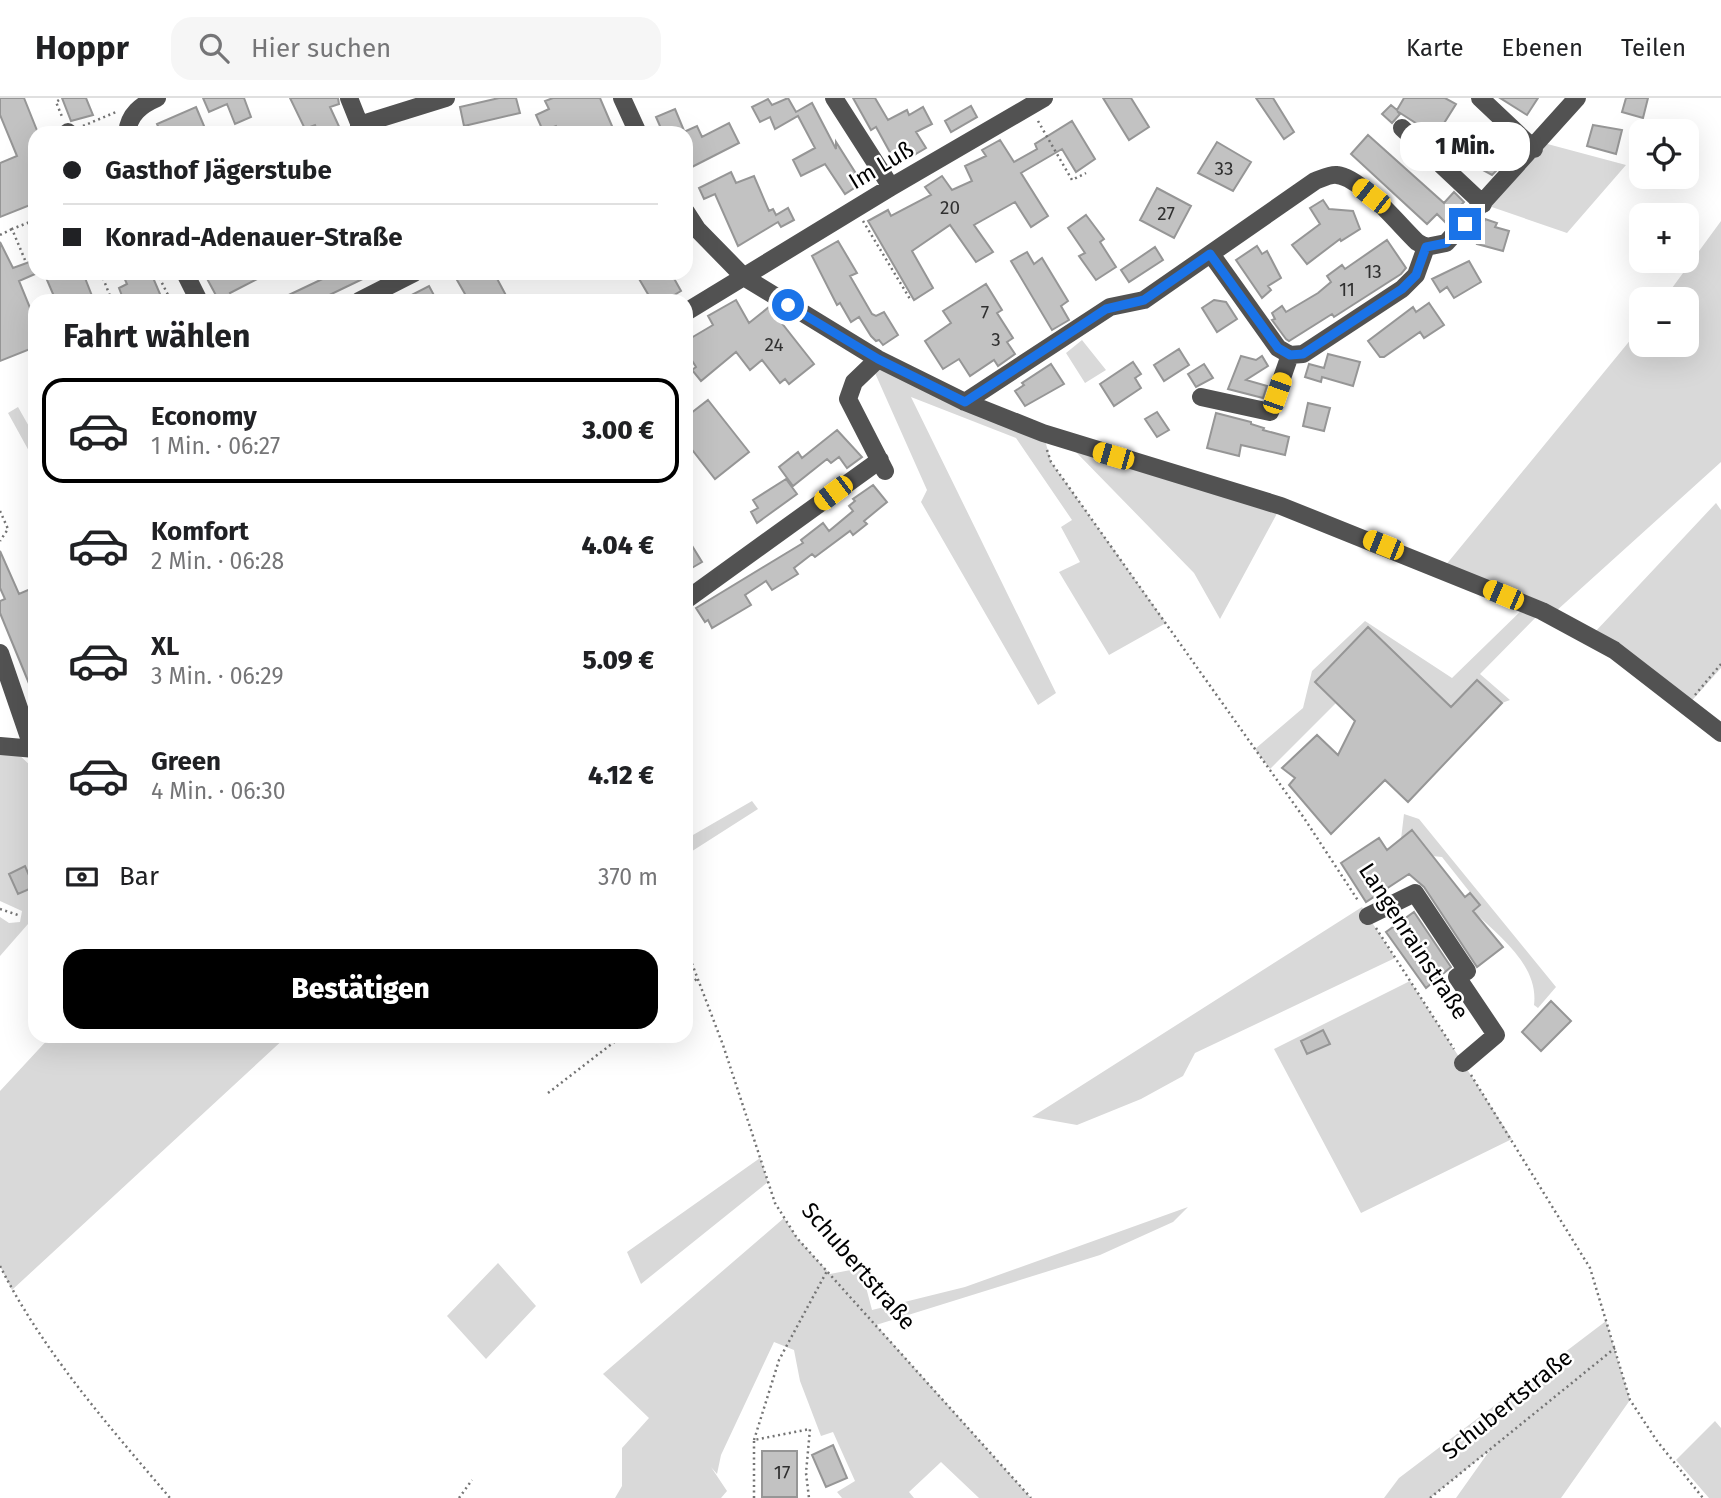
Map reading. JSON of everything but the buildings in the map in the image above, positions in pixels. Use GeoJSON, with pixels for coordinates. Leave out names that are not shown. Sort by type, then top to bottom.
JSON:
{"type":"FeatureCollection","features":[{"type":"Feature","properties":{"kind":"street"},"geometry":{"type":"LineString","coordinates":[[129,126],[139,108],[157,98]]}},
{"type":"Feature","properties":{"kind":"street"},"geometry":{"type":"LineString","coordinates":[[349,98],[360,126]]}},
{"type":"Feature","properties":{"kind":"street"},"geometry":{"type":"LineString","coordinates":[[369,126],[446,98]]}},
{"type":"Feature","properties":{"kind":"street"},"geometry":{"type":"LineString","coordinates":[[622,98],[635,126]]}},
{"type":"Feature","properties":{"kind":"street"},"geometry":{"type":"LineString","coordinates":[[834,98],[891,187]]}},
{"type":"Feature","properties":{"kind":"street"},"geometry":{"type":"LineString","coordinates":[[1480,98],[1534,149]]}},
{"type":"Feature","properties":{"kind":"street"},"geometry":{"type":"LineString","coordinates":[[1426,247],[1446,243],[1578,99]]}},
{"type":"Feature","properties":{"kind":"street","name":"Im Luß"},"geometry":{"type":"LineString","coordinates":[[693,308],[1038,101]]}},
{"type":"Feature","properties":{"kind":"street"},"geometry":{"type":"LineString","coordinates":[[1402,128],[1483,204]]}},
{"type":"Feature","properties":{"kind":"street"},"geometry":{"type":"LineString","coordinates":[[965,402],[1106,309],[1144,300],[1315,181],[1335,174],[1361,188],[1426,247]]}},
{"type":"Feature","properties":{"kind":"street"},"geometry":{"type":"LineString","coordinates":[[693,223],[744,277],[878,359],[965,402],[1043,433],[1272,503],[1432,564],[1581,630],[1625,658],[1721,733]]}},
{"type":"Feature","properties":{"kind":"street"},"geometry":{"type":"LineString","coordinates":[[1210,254],[1278,348],[1290,355],[1303,354],[1402,289],[1416,275],[1426,247]]}},
{"type":"Feature","properties":{"kind":"street"},"geometry":{"type":"LineString","coordinates":[[373,294],[400,280]]}},
{"type":"Feature","properties":{"kind":"street"},"geometry":{"type":"LineString","coordinates":[[1201,397],[1270,412],[1290,355]]}},
{"type":"Feature","properties":{"kind":"street"},"geometry":{"type":"LineString","coordinates":[[693,595],[883,466],[848,399],[854,382],[878,359]]}},
{"type":"Feature","properties":{"kind":"street"},"geometry":{"type":"LineString","coordinates":[[0,653],[28,732]]}},
{"type":"Feature","properties":{"kind":"street"},"geometry":{"type":"LineString","coordinates":[[0,746],[28,748]]}},
{"type":"Feature","properties":{"kind":"street"},"geometry":{"type":"LineString","coordinates":[[1368,916],[1415,893],[1467,971],[1457,977],[1496,1035],[1463,1063]]}},
{"type":"Feature","properties":{"kind":"path"},"geometry":{"type":"LineString","coordinates":[[59,100],[55,102],[65,126]]}},
{"type":"Feature","properties":{"kind":"path"},"geometry":{"type":"LineString","coordinates":[[1038,101],[1072,180],[1086,173]]}},
{"type":"Feature","properties":{"kind":"path"},"geometry":{"type":"LineString","coordinates":[[85,126],[130,107],[139,108]]}},
{"type":"Feature","properties":{"kind":"path"},"geometry":{"type":"LineString","coordinates":[[855,209],[910,299]]}},
{"type":"Feature","properties":{"kind":"path"},"geometry":{"type":"LineString","coordinates":[[0,235],[28,222]]}},
{"type":"Feature","properties":{"kind":"path"},"geometry":{"type":"LineString","coordinates":[[12,229],[25,260]]}},
{"type":"Feature","properties":{"kind":"path","name":"Langenrainstraße"},"geometry":{"type":"LineString","coordinates":[[1043,433],[1051,462],[1304,818],[1463,1063],[1590,1268],[1630,1400],[1657,1441],[1703,1498]]}},
{"type":"Feature","properties":{"kind":"path"},"geometry":{"type":"LineString","coordinates":[[0,512],[8,529],[0,541]]}},
{"type":"Feature","properties":{"kind":"path"},"geometry":{"type":"LineString","coordinates":[[1687,706],[1721,664]]}},
{"type":"Feature","properties":{"kind":"path"},"geometry":{"type":"LineString","coordinates":[[0,909],[18,915]]}},
{"type":"Feature","properties":{"kind":"path","name":"Schubertstraße"},"geometry":{"type":"LineString","coordinates":[[693,966],[775,1203],[797,1238],[1031,1498]]}},
{"type":"Feature","properties":{"kind":"path"},"geometry":{"type":"LineString","coordinates":[[693,982],[698,978]]}},
{"type":"Feature","properties":{"kind":"path"},"geometry":{"type":"LineString","coordinates":[[548,1093],[613,1043]]}},
{"type":"Feature","properties":{"kind":"path"},"geometry":{"type":"LineString","coordinates":[[0,1266],[12,1290],[79,1392],[170,1498]]}},
{"type":"Feature","properties":{"kind":"path"},"geometry":{"type":"LineString","coordinates":[[754,1498],[754,1440],[779,1360],[827,1271]]}},
{"type":"Feature","properties":{"kind":"path","name":"Schubertstraße"},"geometry":{"type":"LineString","coordinates":[[1430,1498],[1615,1348]]}},
{"type":"Feature","properties":{"kind":"path"},"geometry":{"type":"LineString","coordinates":[[754,1440],[810,1429],[806,1473],[809,1498]]}},
{"type":"Feature","properties":{"kind":"path"},"geometry":{"type":"LineString","coordinates":[[459,1498],[472,1480]]}},
{"type":"Feature","properties":{"kind":"shaded area"},"geometry":{"type":"Polygon","coordinates":[[[1540,142],[1626,165],[1567,233],[1483,204],[1540,142]]]}},
{"type":"Feature","properties":{"kind":"shaded area"},"geometry":{"type":"Polygon","coordinates":[[[1721,221],[1721,462],[1555,612],[1445,566],[1629,342],[1629,357],[1699,357],[1699,287],[1673,287],[1683,273],[1699,273],[1699,251],[1721,221]]]}},
{"type":"Feature","properties":{"kind":"shaded area"},"geometry":{"type":"Polygon","coordinates":[[[1082,340],[1106,370],[1085,383],[1066,353],[1082,340]]]}},
{"type":"Feature","properties":{"kind":"shaded area"},"geometry":{"type":"Polygon","coordinates":[[[878,359],[1043,433],[1051,462],[1166,623],[1109,655],[1059,572],[1080,562],[1061,527],[1072,520],[1016,438],[911,397],[1056,693],[1038,705],[921,502],[927,490],[875,373],[848,399],[878,359]]]}},
{"type":"Feature","properties":{"kind":"shaded area"},"geometry":{"type":"Polygon","coordinates":[[[18,407],[28,425],[28,449],[8,413],[18,407]]]}},
{"type":"Feature","properties":{"kind":"shaded area"},"geometry":{"type":"Polygon","coordinates":[[[1074,450],[1281,506],[1220,619],[1194,573],[1074,450]]]}},
{"type":"Feature","properties":{"kind":"shaded area"},"geometry":{"type":"Polygon","coordinates":[[[1716,503],[1721,510],[1721,668],[1687,706],[1595,632],[1716,503]]]}},
{"type":"Feature","properties":{"kind":"shaded area"},"geometry":{"type":"Polygon","coordinates":[[[1527,605],[1542,611],[1480,674],[1510,700],[1502,703],[1477,680],[1383,778],[1379,759],[1439,695],[1368,627],[1315,682],[1336,703],[1270,769],[1255,749],[1303,708],[1312,671],[1365,621],[1452,678],[1527,605]]]}},
{"type":"Feature","properties":{"kind":"shaded area"},"geometry":{"type":"Polygon","coordinates":[[[0,746],[13,749],[28,763],[28,924],[0,956],[0,917],[9,923],[20,922],[22,911],[0,901],[0,746]]]}},
{"type":"Feature","properties":{"kind":"shaded area"},"geometry":{"type":"Polygon","coordinates":[[[752,801],[758,809],[693,851],[693,835],[752,801]]]}},
{"type":"Feature","properties":{"kind":"shaded area"},"geometry":{"type":"Polygon","coordinates":[[[1404,814],[1419,819],[1556,987],[1538,1008],[1534,1005],[1534,991],[1524,964],[1505,941],[1473,911],[1480,905],[1442,857],[1432,856],[1401,839],[1404,814]]]}},
{"type":"Feature","properties":{"kind":"shaded area"},"geometry":{"type":"Polygon","coordinates":[[[1362,907],[1395,958],[1195,1053],[1183,1076],[1141,1099],[1077,1125],[1032,1117],[1362,907]]]}},
{"type":"Feature","properties":{"kind":"shaded area"},"geometry":{"type":"Polygon","coordinates":[[[1410,981],[1512,1139],[1361,1213],[1274,1049],[1410,981]]]}},
{"type":"Feature","properties":{"kind":"shaded area"},"geometry":{"type":"Polygon","coordinates":[[[45,1043],[279,1043],[12,1290],[0,1266],[0,1091],[45,1043]]]}},
{"type":"Feature","properties":{"kind":"shaded area"},"geometry":{"type":"Polygon","coordinates":[[[760,1158],[768,1182],[641,1284],[627,1252],[760,1158]]]}},
{"type":"Feature","properties":{"kind":"shaded area"},"geometry":{"type":"Polygon","coordinates":[[[1188,1207],[1173,1222],[1100,1255],[876,1325],[1031,1498],[979,1498],[941,1462],[909,1492],[914,1498],[842,1498],[837,1492],[855,1481],[833,1432],[821,1436],[800,1381],[794,1350],[774,1342],[721,1455],[717,1474],[711,1467],[727,1491],[721,1498],[615,1498],[622,1486],[622,1448],[649,1418],[603,1374],[784,1218],[797,1238],[830,1274],[861,1268],[872,1310],[965,1287],[1188,1207]]]}},
{"type":"Feature","properties":{"kind":"shaded area"},"geometry":{"type":"Polygon","coordinates":[[[498,1263],[536,1306],[486,1359],[447,1316],[498,1263]]]}},
{"type":"Feature","properties":{"kind":"shaded area"},"geometry":{"type":"Polygon","coordinates":[[[1606,1321],[1630,1400],[1561,1498],[1456,1498],[1490,1450],[1430,1498],[1384,1498],[1399,1478],[1606,1321]]]}},
{"type":"Feature","properties":{"kind":"shaded area"},"geometry":{"type":"Polygon","coordinates":[[[1715,1421],[1721,1428],[1721,1498],[1709,1498],[1676,1460],[1715,1421]]]}},
{"type":"Feature","properties":{"kind":"route"},"geometry":{"type":"LineString","coordinates":[[788,305],[832,334],[965,402],[1106,309],[1144,300],[1210,254],[1278,348],[1290,355],[1303,354],[1402,289],[1416,275],[1426,247],[1446,243],[1465,224]]}}]}
